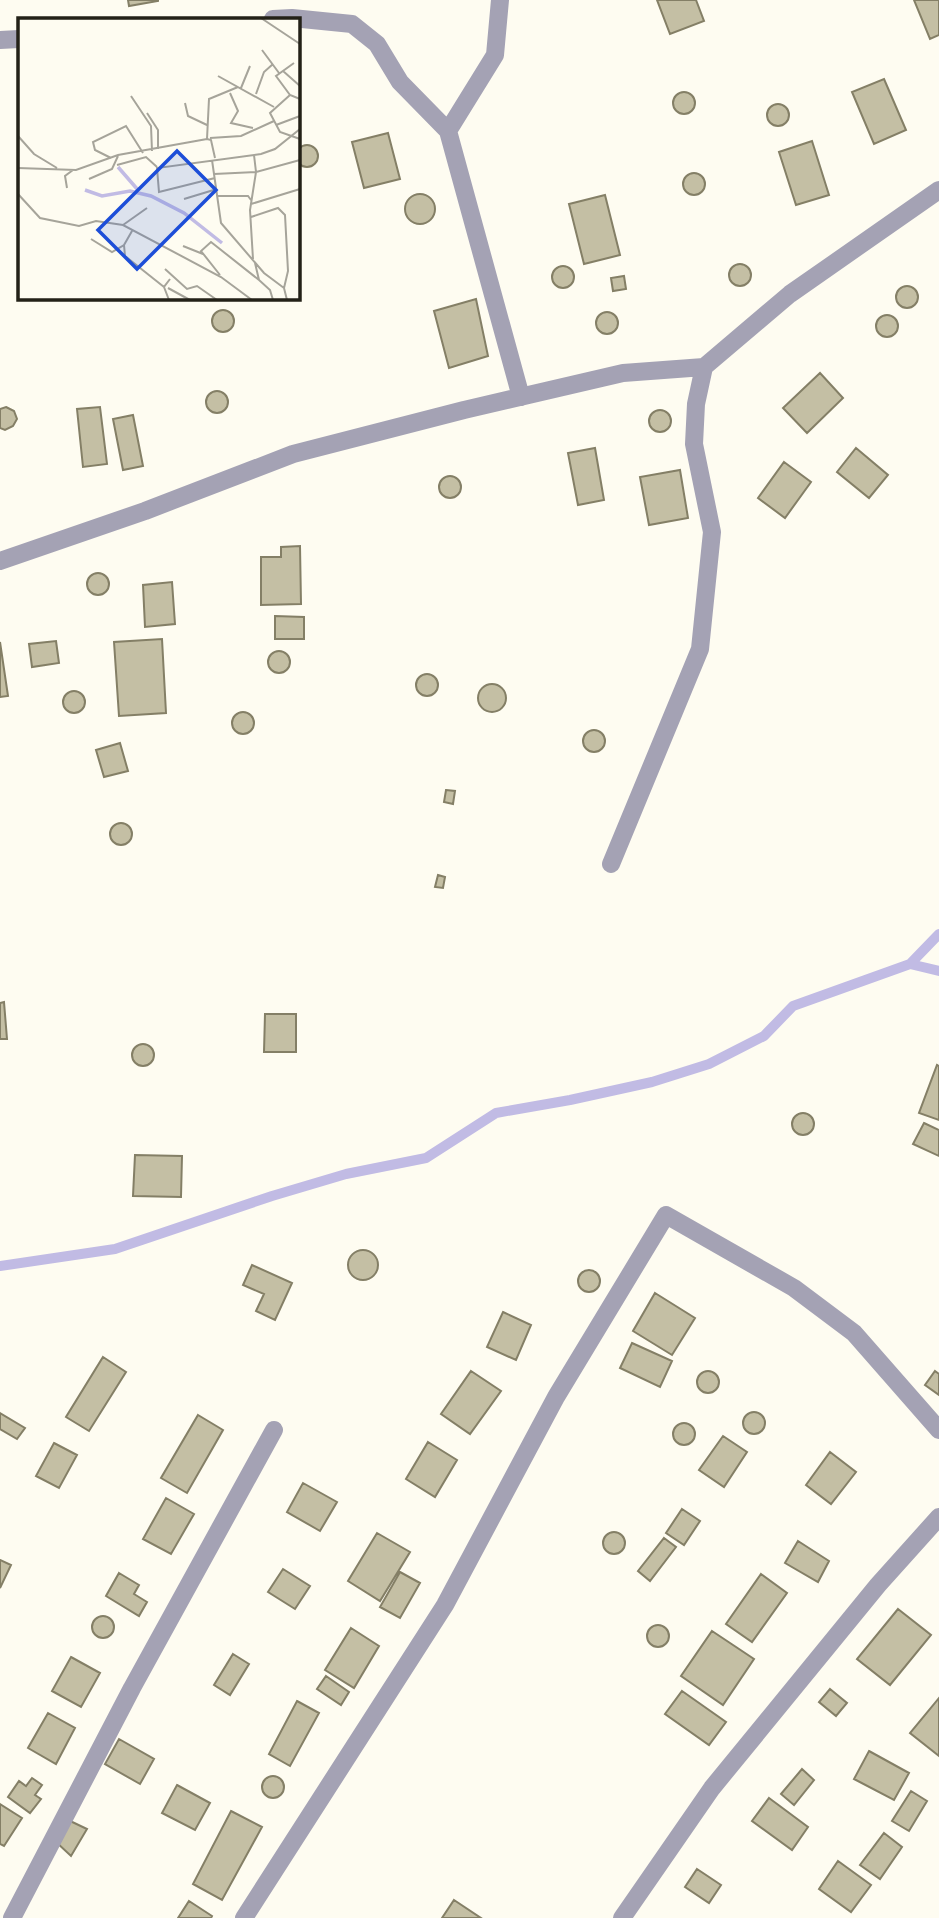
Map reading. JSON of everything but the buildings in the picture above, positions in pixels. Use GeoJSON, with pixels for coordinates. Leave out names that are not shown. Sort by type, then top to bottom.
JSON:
{"type":"FeatureCollection","features":[{"type":"Feature","properties":{"kind":"street"},"geometry":{"type":"LineString","coordinates":[[447,131],[495,55],[500,0]]}},
{"type":"Feature","properties":{"kind":"street"},"geometry":{"type":"LineString","coordinates":[[299,19],[352,24],[377,44],[400,82],[447,131],[521,397]]}},
{"type":"Feature","properties":{"kind":"street"},"geometry":{"type":"LineString","coordinates":[[0,40],[18,40]]}},
{"type":"Feature","properties":{"kind":"street"},"geometry":{"type":"LineString","coordinates":[[0,561],[145,512],[293,454],[623,373],[704,367],[790,294],[939,190]]}},
{"type":"Feature","properties":{"kind":"street"},"geometry":{"type":"LineString","coordinates":[[611,864],[700,649],[712,532],[694,443],[696,404],[704,367]]}},
{"type":"Feature","properties":{"kind":"street"},"geometry":{"type":"LineString","coordinates":[[244,1918],[445,1605],[556,1397],[666,1215],[794,1288],[854,1332],[939,1430]]}},
{"type":"Feature","properties":{"kind":"street"},"geometry":{"type":"LineString","coordinates":[[12,1918],[132,1688],[274,1430]]}},
{"type":"Feature","properties":{"kind":"street"},"geometry":{"type":"LineString","coordinates":[[622,1918],[712,1788],[878,1586],[939,1517]]}},
{"type":"Feature","properties":{"kind":"waterway"},"geometry":{"type":"LineString","coordinates":[[0,1266],[115,1249],[346,1174],[426,1158],[496,1113],[652,1082],[709,1064],[764,1036],[793,1006],[910,964],[939,934]]}},
{"type":"Feature","properties":{"kind":"waterway"},"geometry":{"type":"LineString","coordinates":[[910,964],[939,971]]}}]}
